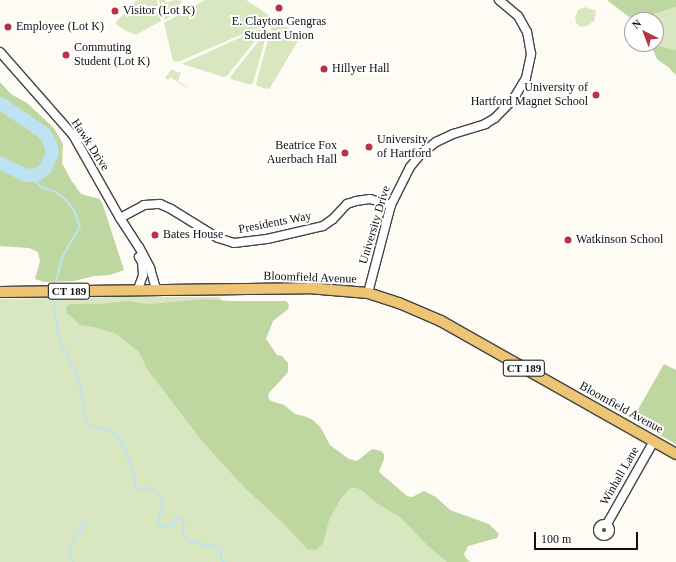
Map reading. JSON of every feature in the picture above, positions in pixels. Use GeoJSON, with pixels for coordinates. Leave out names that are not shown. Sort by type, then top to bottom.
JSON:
{"type":"FeatureCollection","features":[{"type":"Feature","properties":{"kind":"main road","name":"Bloomfield Avenue"},"geometry":{"type":"LineString","coordinates":[[0,292],[138,289],[308,288],[368,293],[399,303],[441,321],[676,454]]}},
{"type":"Feature","properties":{"kind":"street","name":"University Drive"},"geometry":{"type":"LineString","coordinates":[[368,293],[391,205],[403,178],[421,154],[443,138],[492,121],[509,104],[523,83],[531,59],[529,37],[518,16],[499,0]]}},
{"type":"Feature","properties":{"kind":"street","name":"Hawk Drive"},"geometry":{"type":"LineString","coordinates":[[0,52],[72,135],[150,268],[156,289]]}},
{"type":"Feature","properties":{"kind":"street","name":"Presidents Way"},"geometry":{"type":"LineString","coordinates":[[120,218],[144,205],[160,204],[171,209],[218,238],[234,243],[267,239],[323,226],[333,219],[347,204],[356,201],[370,199],[391,205]]}},
{"type":"Feature","properties":{"kind":"street","name":"Hawk Drive"},"geometry":{"type":"LineString","coordinates":[[134,240],[135,249],[142,262],[143,275],[138,289]]}},
{"type":"Feature","properties":{"kind":"street","name":"Winhall Lane"},"geometry":{"type":"LineString","coordinates":[[607,524],[654,441]]}},
{"type":"Feature","properties":{"kind":"green space"},"geometry":{"type":"Polygon","coordinates":[[[137,0],[157,0],[161,21],[136,35],[124,30],[115,23],[137,0]]]}},
{"type":"Feature","properties":{"kind":"green space"},"geometry":{"type":"Polygon","coordinates":[[[159,0],[165,0],[166,3],[174,0],[183,1],[169,14],[170,17],[164,20],[159,0]]]}},
{"type":"Feature","properties":{"kind":"green space"},"geometry":{"type":"Polygon","coordinates":[[[205,0],[246,0],[272,17],[268,23],[178,62],[173,61],[164,23],[205,0]]]}},
{"type":"Feature","properties":{"kind":"green space"},"geometry":{"type":"Polygon","coordinates":[[[607,0],[676,0],[676,7],[660,12],[624,13],[607,0]]]}},
{"type":"Feature","properties":{"kind":"green space"},"geometry":{"type":"Polygon","coordinates":[[[584,7],[595,10],[596,12],[594,21],[587,26],[581,27],[576,23],[575,18],[578,10],[584,7]]]}},
{"type":"Feature","properties":{"kind":"green space"},"geometry":{"type":"Polygon","coordinates":[[[676,7],[676,50],[664,47],[664,12],[660,12],[676,7]]]}},
{"type":"Feature","properties":{"kind":"green space"},"geometry":{"type":"Polygon","coordinates":[[[277,21],[301,36],[270,88],[267,89],[257,86],[256,84],[272,25],[277,21]]]}},
{"type":"Feature","properties":{"kind":"green space"},"geometry":{"type":"Polygon","coordinates":[[[261,28],[263,31],[227,76],[224,77],[182,64],[261,28]]]}},
{"type":"Feature","properties":{"kind":"green space"},"geometry":{"type":"Polygon","coordinates":[[[265,33],[267,33],[253,83],[251,85],[231,79],[230,77],[265,33]]]}},
{"type":"Feature","properties":{"kind":"green space"},"geometry":{"type":"Polygon","coordinates":[[[664,47],[676,50],[676,75],[668,67],[657,59],[654,52],[664,52],[664,47]]]}},
{"type":"Feature","properties":{"kind":"green space"},"geometry":{"type":"Polygon","coordinates":[[[172,69],[178,73],[181,71],[178,81],[188,87],[187,88],[170,77],[168,80],[165,78],[172,69]]]}},
{"type":"Feature","properties":{"kind":"green space"},"geometry":{"type":"Polygon","coordinates":[[[0,82],[11,94],[27,103],[54,128],[63,144],[62,163],[71,180],[81,194],[99,199],[102,202],[124,270],[110,275],[94,276],[74,281],[44,282],[35,279],[40,261],[38,252],[29,248],[0,246],[0,82]]]}},
{"type":"Feature","properties":{"kind":"green space"},"geometry":{"type":"Polygon","coordinates":[[[220,297],[239,350],[257,387],[311,444],[442,537],[471,562],[0,562],[0,299],[220,297]]]}},
{"type":"Feature","properties":{"kind":"green space"},"geometry":{"type":"Polygon","coordinates":[[[205,299],[229,301],[286,301],[289,304],[288,309],[273,321],[266,339],[277,355],[282,356],[288,363],[288,372],[269,393],[268,398],[271,401],[284,405],[295,414],[313,420],[321,428],[330,445],[349,459],[357,461],[372,449],[381,451],[384,454],[384,459],[379,472],[407,496],[412,497],[424,491],[436,497],[450,510],[489,524],[499,534],[497,538],[468,546],[464,554],[468,562],[447,562],[427,545],[400,517],[375,502],[360,489],[351,487],[340,500],[329,520],[323,543],[316,550],[307,549],[284,524],[244,487],[202,441],[147,369],[139,352],[117,334],[94,327],[80,325],[66,312],[66,307],[70,304],[102,304],[126,301],[149,304],[205,299]]]}},
{"type":"Feature","properties":{"kind":"green space"},"geometry":{"type":"Polygon","coordinates":[[[664,364],[676,370],[676,444],[632,420],[664,364]]]}},
{"type":"Feature","properties":{"kind":"waterway"},"geometry":{"type":"LineString","coordinates":[[0,103],[43,132],[49,141],[52,152],[45,168],[37,174],[26,175],[0,163]]}},
{"type":"Feature","properties":{"kind":"waterway"},"geometry":{"type":"LineString","coordinates":[[37,174],[36,182],[41,187],[56,192],[66,200],[75,212],[80,227],[63,255],[56,281]]}},
{"type":"Feature","properties":{"kind":"waterway"},"geometry":{"type":"LineString","coordinates":[[54,297],[53,304],[60,341],[75,372],[82,393],[84,408],[83,412],[88,425],[117,434],[122,442],[134,475],[135,487],[138,489],[152,488],[160,494],[163,504],[158,522],[161,526],[174,527],[174,520],[179,517],[184,522],[183,533],[186,538],[192,542],[213,546],[221,550],[221,559],[224,562]]}},
{"type":"Feature","properties":{"kind":"waterway"},"geometry":{"type":"LineString","coordinates":[[73,561],[68,548],[74,543],[75,535],[80,532],[82,525],[89,523]]}},
{"type":"Feature","properties":{"kind":"place","name":"E. Clayton Gengras Student Union"},"geometry":{"type":"Point","coordinates":[279,8]}},
{"type":"Feature","properties":{"kind":"place","name":"Visitor (Lot K)"},"geometry":{"type":"Point","coordinates":[115,11]}},
{"type":"Feature","properties":{"kind":"place","name":"Employee (Lot K)"},"geometry":{"type":"Point","coordinates":[8,27]}},
{"type":"Feature","properties":{"kind":"place","name":"Commuting Student (Lot K)"},"geometry":{"type":"Point","coordinates":[66,55]}},
{"type":"Feature","properties":{"kind":"place","name":"Hillyer Hall"},"geometry":{"type":"Point","coordinates":[324,69]}},
{"type":"Feature","properties":{"kind":"place","name":"University of Hartford Magnet School"},"geometry":{"type":"Point","coordinates":[596,95]}},
{"type":"Feature","properties":{"kind":"place","name":"University of Hartford"},"geometry":{"type":"Point","coordinates":[369,147]}},
{"type":"Feature","properties":{"kind":"place","name":"Beatrice Fox Auerbach Hall"},"geometry":{"type":"Point","coordinates":[345,153]}},
{"type":"Feature","properties":{"kind":"place","name":"Bates House"},"geometry":{"type":"Point","coordinates":[155,235]}},
{"type":"Feature","properties":{"kind":"place","name":"Watkinson School"},"geometry":{"type":"Point","coordinates":[568,240]}}]}
